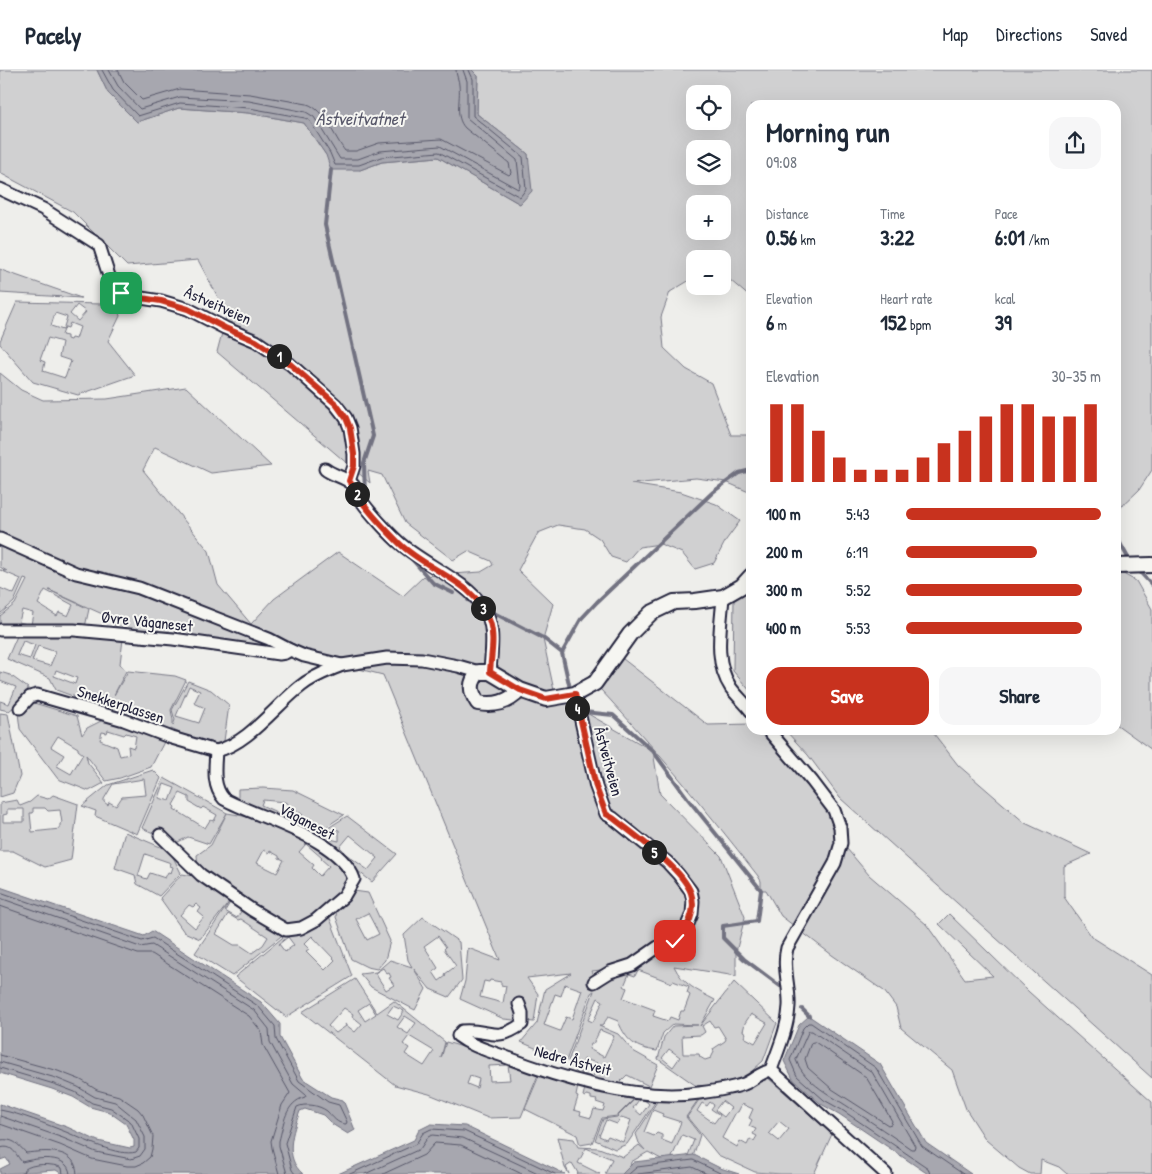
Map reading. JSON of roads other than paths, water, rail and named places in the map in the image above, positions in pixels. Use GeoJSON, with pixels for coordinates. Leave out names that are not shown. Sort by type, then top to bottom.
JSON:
{"type":"FeatureCollection","features":[{"type":"Feature","properties":{"kind":"street","name":"Åstveitveien"},"geometry":{"type":"LineString","coordinates":[[0,189],[43,209],[99,245],[109,276],[121,293],[128,296],[161,301],[188,309],[256,341],[290,364],[336,404],[346,418],[350,428],[354,454],[354,466],[349,481]]}},
{"type":"Feature","properties":{"kind":"street"},"geometry":{"type":"LineString","coordinates":[[325,469],[331,474],[349,481],[354,486],[361,501],[401,545],[470,593],[484,608],[490,623],[492,638],[484,672],[473,678],[471,688],[478,703],[489,705],[501,703],[512,698],[520,690]]}},
{"type":"Feature","properties":{"kind":"street"},"geometry":{"type":"LineString","coordinates":[[0,538],[76,573],[139,588],[269,639],[304,656],[342,665]]}},
{"type":"Feature","properties":{"kind":"street"},"geometry":{"type":"LineString","coordinates":[[1121,565],[1147,565]]}},
{"type":"Feature","properties":{"kind":"street"},"geometry":{"type":"LineString","coordinates":[[216,751],[224,749],[244,736],[309,680],[342,665],[388,658],[422,659],[458,666],[484,672],[520,690],[546,699],[572,699],[595,683],[630,634],[651,613],[674,602],[722,597],[742,586],[746,582]]}},
{"type":"Feature","properties":{"kind":"street"},"geometry":{"type":"LineString","coordinates":[[722,597],[719,654],[723,673],[731,688],[746,705]]}},
{"type":"Feature","properties":{"kind":"street","name":"Øvre Våganeset"},"geometry":{"type":"LineString","coordinates":[[0,630],[74,630],[173,639],[279,654],[285,654],[290,650]]}},
{"type":"Feature","properties":{"kind":"street","name":"Snekkerplassen"},"geometry":{"type":"LineString","coordinates":[[20,708],[30,697],[38,695],[124,720],[172,738],[216,751]]}},
{"type":"Feature","properties":{"kind":"street","name":"Åstveitveien"},"geometry":{"type":"LineString","coordinates":[[572,699],[596,787],[606,814],[667,862],[691,891],[693,902],[692,914],[684,933],[675,941],[658,947],[632,965],[610,972],[594,982]]}},
{"type":"Feature","properties":{"kind":"street"},"geometry":{"type":"LineString","coordinates":[[772,735],[834,810],[840,827],[841,843],[835,863],[787,948],[784,957],[789,987],[789,1008],[784,1032],[770,1070],[886,1174]]}},
{"type":"Feature","properties":{"kind":"street","name":"Våganeset"},"geometry":{"type":"LineString","coordinates":[[160,835],[201,875],[249,909],[286,930],[301,928],[316,920],[348,891],[354,879],[351,872],[336,855],[309,836],[232,803],[219,794],[215,771],[216,751]]}},
{"type":"Feature","properties":{"kind":"street","name":"Nedre Åstveit"},"geometry":{"type":"LineString","coordinates":[[520,1004],[522,1024],[504,1034],[470,1030],[462,1031],[458,1036],[482,1048],[565,1078],[644,1094],[697,1094],[746,1083],[761,1072],[770,1070]]}},
{"type":"Feature","properties":{"kind":"water","name":"Åstveitvatnet"},"geometry":{"type":"Polygon","coordinates":[[[97,70],[472,70],[478,76],[477,114],[528,154],[532,191],[520,204],[438,157],[382,162],[360,170],[331,170],[326,155],[304,123],[248,113],[179,108],[137,122],[108,93],[97,70]]]}},
{"type":"Feature","properties":{"kind":"water"},"geometry":{"type":"Polygon","coordinates":[[[0,887],[144,936],[152,931],[261,1002],[280,1024],[280,1037],[303,1079],[331,1097],[343,1100],[355,1130],[348,1134],[332,1124],[323,1115],[305,1109],[300,1111],[291,1144],[291,1152],[293,1160],[303,1174],[62,1174],[56,1170],[0,1174],[0,1169],[10,1164],[6,1158],[0,1160],[0,1104],[67,1127],[98,1141],[130,1148],[134,1147],[134,1140],[126,1124],[109,1112],[90,1107],[73,1097],[52,1089],[0,1073],[0,887]]]}},
{"type":"Feature","properties":{"kind":"water"},"geometry":{"type":"Polygon","coordinates":[[[809,1016],[880,1064],[926,1143],[971,1174],[928,1174],[821,1104],[793,1079],[784,1061],[799,1025],[809,1016]]]}},
{"type":"Feature","properties":{"kind":"water"},"geometry":{"type":"Polygon","coordinates":[[[431,1124],[465,1126],[565,1174],[338,1174],[414,1140],[419,1130],[431,1124]]]}},
{"type":"Feature","properties":{"kind":"water"},"geometry":{"type":"Polygon","coordinates":[[[694,1155],[720,1168],[739,1174],[622,1174],[634,1162],[694,1155]]]}},
{"type":"Feature","properties":{"kind":"waterway"},"geometry":{"type":"LineString","coordinates":[[331,170],[325,225],[373,436],[364,463],[365,498]]}},
{"type":"Feature","properties":{"kind":"waterway"},"geometry":{"type":"LineString","coordinates":[[571,693],[562,653],[581,619],[713,492],[739,473],[746,471]]}},
{"type":"Feature","properties":{"kind":"waterway"},"geometry":{"type":"LineString","coordinates":[[1121,545],[1131,563]]}},
{"type":"Feature","properties":{"kind":"waterway"},"geometry":{"type":"LineString","coordinates":[[409,556],[433,583],[453,593]]}},
{"type":"Feature","properties":{"kind":"waterway"},"geometry":{"type":"LineString","coordinates":[[1138,570],[1152,585]]}},
{"type":"Feature","properties":{"kind":"waterway"},"geometry":{"type":"LineString","coordinates":[[468,600],[477,605]]}},
{"type":"Feature","properties":{"kind":"waterway"},"geometry":{"type":"LineString","coordinates":[[490,611],[543,638],[562,653]]}},
{"type":"Feature","properties":{"kind":"waterway"},"geometry":{"type":"LineString","coordinates":[[582,709],[584,712],[613,715],[653,751],[688,799],[761,890],[757,921],[723,926],[723,938],[744,959],[780,986]]}},
{"type":"Feature","properties":{"kind":"waterway"},"geometry":{"type":"LineString","coordinates":[[802,1009],[809,1016]]}}]}
